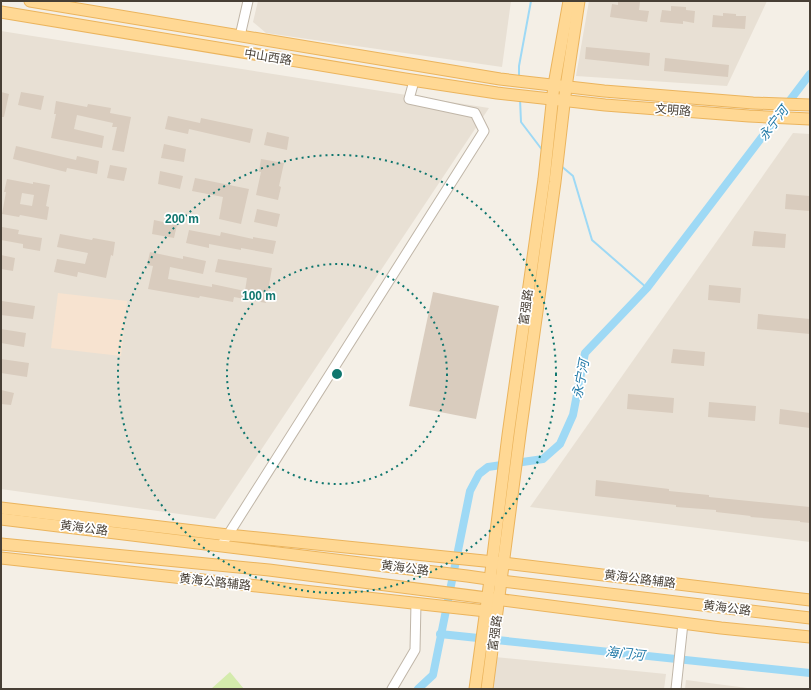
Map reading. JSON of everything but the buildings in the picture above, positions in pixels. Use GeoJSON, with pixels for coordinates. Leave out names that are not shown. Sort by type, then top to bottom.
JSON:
{"type":"FeatureCollection","features":[{"type":"Feature","properties":{"kind":"main road","name":"中山西路"},"geometry":{"type":"LineString","coordinates":[[30,1],[537,84]]}},
{"type":"Feature","properties":{"kind":"main road"},"geometry":{"type":"LineString","coordinates":[[553,99],[554,85],[569,1]]}},
{"type":"Feature","properties":{"kind":"main road"},"geometry":{"type":"LineString","coordinates":[[565,101],[579,1]]}},
{"type":"Feature","properties":{"kind":"main road","name":"中山西路"},"geometry":{"type":"LineString","coordinates":[[1,12],[414,81],[536,97]]}},
{"type":"Feature","properties":{"kind":"main road","name":"文明路"},"geometry":{"type":"LineString","coordinates":[[537,84],[604,91],[810,105]]}},
{"type":"Feature","properties":{"kind":"main road","name":"文明路"},"geometry":{"type":"LineString","coordinates":[[536,97],[565,101],[749,116],[810,119]]}},
{"type":"Feature","properties":{"kind":"main road","name":"富强路"},"geometry":{"type":"LineString","coordinates":[[508,482],[508,435],[544,179],[553,99]]}},
{"type":"Feature","properties":{"kind":"main road","name":"富强路"},"geometry":{"type":"LineString","coordinates":[[475,689],[490,580],[498,563],[508,482],[520,434],[565,101]]}},
{"type":"Feature","properties":{"kind":"main road"},"geometry":{"type":"LineString","coordinates":[[1,508],[228,535]]}},
{"type":"Feature","properties":{"kind":"main road","name":"黄海公路"},"geometry":{"type":"LineString","coordinates":[[1,519],[810,618]]}},
{"type":"Feature","properties":{"kind":"main road","name":"黄海公路辅路"},"geometry":{"type":"LineString","coordinates":[[228,535],[498,563],[810,600]]}},
{"type":"Feature","properties":{"kind":"main road","name":"黄海公路"},"geometry":{"type":"LineString","coordinates":[[1,544],[269,570],[683,623],[810,637]]}},
{"type":"Feature","properties":{"kind":"main road","name":"黄海公路辅路"},"geometry":{"type":"LineString","coordinates":[[1,558],[486,611]]}},
{"type":"Feature","properties":{"kind":"main road","name":"富强路"},"geometry":{"type":"LineString","coordinates":[[487,689],[502,581],[498,563]]}},
{"type":"Feature","properties":{"kind":"main road"},"geometry":{"type":"LineString","coordinates":[[486,611],[499,600]]}},
{"type":"Feature","properties":{"kind":"street"},"geometry":{"type":"LineString","coordinates":[[240,36],[248,1]]}},
{"type":"Feature","properties":{"kind":"street"},"geometry":{"type":"LineString","coordinates":[[221,546],[484,131],[475,113],[409,99],[414,81]]}},
{"type":"Feature","properties":{"kind":"street"},"geometry":{"type":"LineString","coordinates":[[392,689],[415,650],[416,603]]}},
{"type":"Feature","properties":{"kind":"street"},"geometry":{"type":"LineString","coordinates":[[676,689],[683,623]]}},
{"type":"Feature","properties":{"kind":"shaded area"},"geometry":{"type":"Polygon","coordinates":[[[258,1],[511,1],[502,67],[266,33],[253,22],[258,1]]]}},
{"type":"Feature","properties":{"kind":"shaded area"},"geometry":{"type":"Polygon","coordinates":[[[589,1],[767,1],[727,86],[576,76],[589,1]]]}},
{"type":"Feature","properties":{"kind":"shaded area"},"geometry":{"type":"Polygon","coordinates":[[[1,31],[489,108],[215,519],[1,489],[1,31]]]}},
{"type":"Feature","properties":{"kind":"shaded area"},"geometry":{"type":"Polygon","coordinates":[[[793,133],[810,134],[810,542],[530,507],[793,133]]]}},
{"type":"Feature","properties":{"kind":"shaded area"},"geometry":{"type":"Polygon","coordinates":[[[58,293],[127,301],[121,356],[51,348],[58,293]]]}},
{"type":"Feature","properties":{"kind":"shaded area"},"geometry":{"type":"Polygon","coordinates":[[[495,657],[666,674],[664,689],[490,689],[495,657]]]}},
{"type":"Feature","properties":{"kind":"shaded area"},"geometry":{"type":"Polygon","coordinates":[[[686,680],[755,689],[685,689],[686,680]]]}},
{"type":"Feature","properties":{"kind":"green space"},"geometry":{"type":"Polygon","coordinates":[[[230,672],[244,689],[211,689],[230,672]]]}},
{"type":"Feature","properties":{"kind":"waterway"},"geometry":{"type":"LineString","coordinates":[[519,77],[519,66],[531,1]]}},
{"type":"Feature","properties":{"kind":"waterway","name":"永宁河"},"geometry":{"type":"LineString","coordinates":[[418,689],[433,675],[470,491],[479,474],[488,467],[543,459],[560,444],[573,415],[585,353],[647,288],[810,74]]}},
{"type":"Feature","properties":{"kind":"waterway"},"geometry":{"type":"LineString","coordinates":[[520,99],[521,122],[543,151]]}},
{"type":"Feature","properties":{"kind":"waterway"},"geometry":{"type":"LineString","coordinates":[[560,165],[573,176],[592,240],[647,288]]}},
{"type":"Feature","properties":{"kind":"waterway","name":"海门河"},"geometry":{"type":"LineString","coordinates":[[440,634],[810,673]]}}]}
